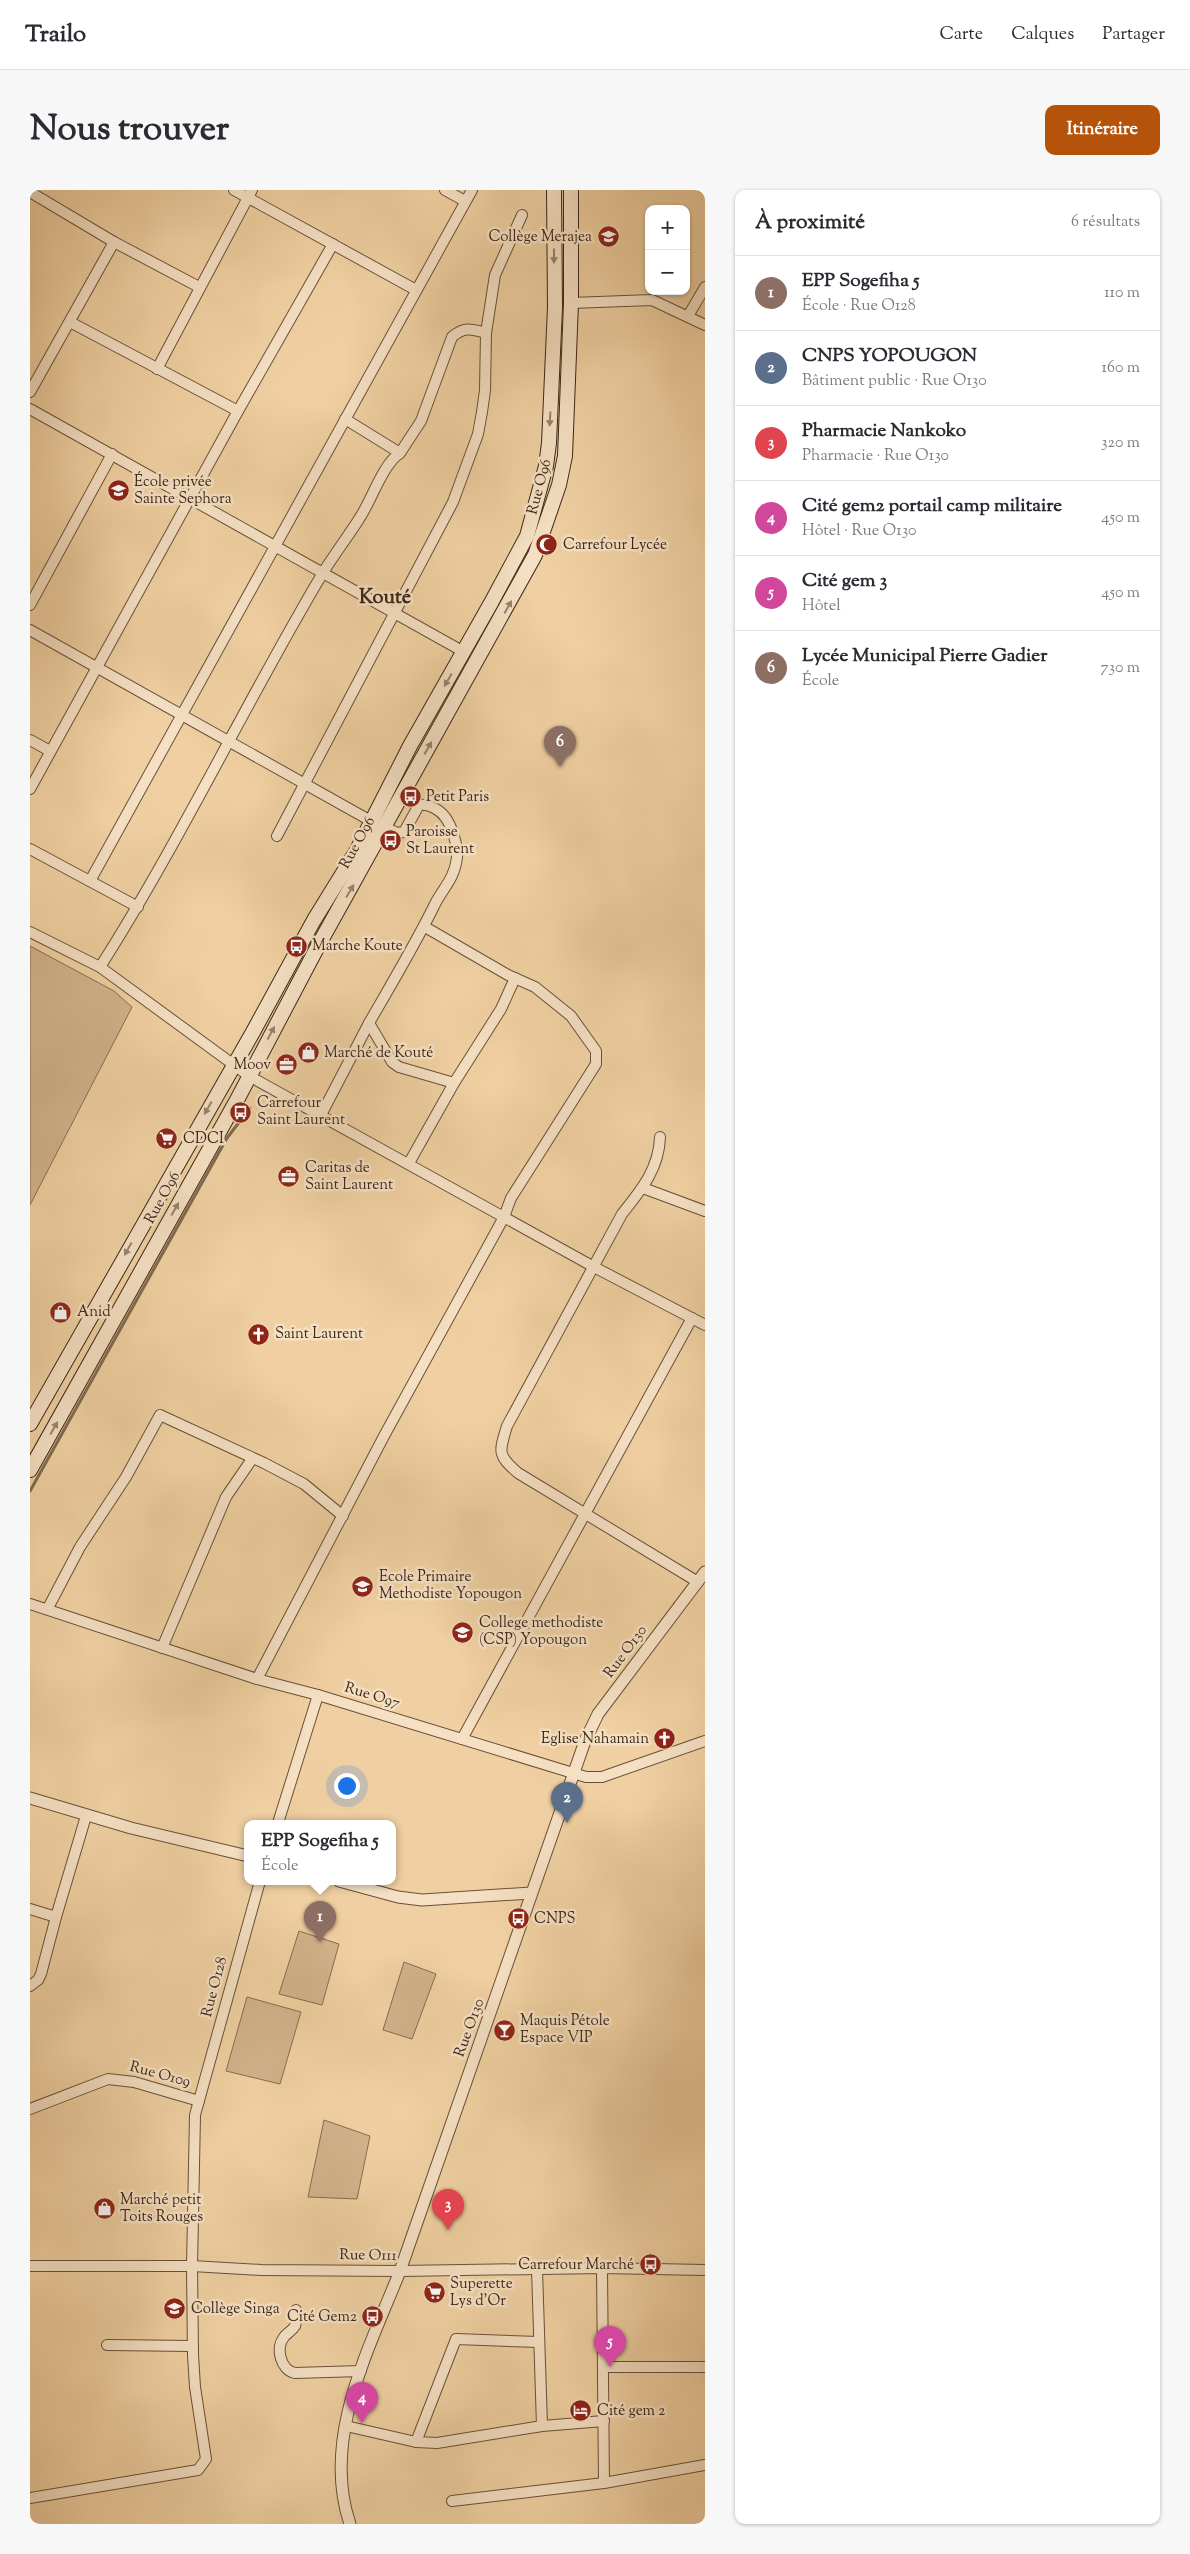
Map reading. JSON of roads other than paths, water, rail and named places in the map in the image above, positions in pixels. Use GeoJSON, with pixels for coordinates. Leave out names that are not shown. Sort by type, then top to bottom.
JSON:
{"type":"FeatureCollection","features":[{"type":"Feature","properties":{"kind":"main road","name":"Rue O96"},"geometry":{"type":"LineString","coordinates":[[30,1424],[371,821],[410,746],[527,536],[546,466],[554,316],[554,190]]}},
{"type":"Feature","properties":{"kind":"main road","name":"Rue O96"},"geometry":{"type":"LineString","coordinates":[[30,1470],[524,578],[550,515],[565,456],[571,302],[571,190]]}},
{"type":"Feature","properties":{"kind":"street"},"geometry":{"type":"LineString","coordinates":[[234,190],[250,194],[333,244],[416,290]]}},
{"type":"Feature","properties":{"kind":"street"},"geometry":{"type":"LineString","coordinates":[[445,190],[465,201]]}},
{"type":"Feature","properties":{"kind":"street"},"geometry":{"type":"LineString","coordinates":[[90,881],[273,546],[472,190]]}},
{"type":"Feature","properties":{"kind":"street"},"geometry":{"type":"LineString","coordinates":[[32,193],[114,242],[199,287]]}},
{"type":"Feature","properties":{"kind":"street"},"geometry":{"type":"LineString","coordinates":[[156,369],[250,194]]}},
{"type":"Feature","properties":{"kind":"street"},"geometry":{"type":"LineString","coordinates":[[277,836],[448,514],[474,446],[485,390],[486,333],[494,275],[522,215]]}},
{"type":"Feature","properties":{"kind":"street"},"geometry":{"type":"LineString","coordinates":[[30,392],[114,242]]}},
{"type":"Feature","properties":{"kind":"street"},"geometry":{"type":"LineString","coordinates":[[30,789],[238,411],[333,244]]}},
{"type":"Feature","properties":{"kind":"street"},"geometry":{"type":"LineString","coordinates":[[688,316],[705,287]]}},
{"type":"Feature","properties":{"kind":"street"},"geometry":{"type":"LineString","coordinates":[[571,302],[652,300],[705,325]]}},
{"type":"Feature","properties":{"kind":"street"},"geometry":{"type":"LineString","coordinates":[[70,322],[238,411]]}},
{"type":"Feature","properties":{"kind":"street"},"geometry":{"type":"LineString","coordinates":[[100,966],[138,907],[228,740],[322,574],[369,503],[387,465],[400,453],[421,421],[452,337],[460,330],[466,328],[486,333]]}},
{"type":"Feature","properties":{"kind":"street"},"geometry":{"type":"LineString","coordinates":[[30,409],[464,652]]}},
{"type":"Feature","properties":{"kind":"street"},"geometry":{"type":"LineString","coordinates":[[345,420],[400,453]]}},
{"type":"Feature","properties":{"kind":"street"},"geometry":{"type":"LineString","coordinates":[[30,605],[112,454]]}},
{"type":"Feature","properties":{"kind":"street"},"geometry":{"type":"LineString","coordinates":[[30,630],[371,821]]}},
{"type":"Feature","properties":{"kind":"street"},"geometry":{"type":"LineString","coordinates":[[30,740],[50,751]]}},
{"type":"Feature","properties":{"kind":"street"},"geometry":{"type":"LineString","coordinates":[[320,1115],[436,902],[447,888],[454,870],[457,856],[450,824],[441,812],[424,804],[419,806],[404,832],[397,833],[385,827]]}},
{"type":"Feature","properties":{"kind":"street"},"geometry":{"type":"LineString","coordinates":[[30,849],[138,907]]}},
{"type":"Feature","properties":{"kind":"street"},"geometry":{"type":"LineString","coordinates":[[257,1679],[342,1516],[504,1217],[511,1198],[596,1064],[596,1051],[574,1018],[534,987],[424,927]]}},
{"type":"Feature","properties":{"kind":"street"},"geometry":{"type":"LineString","coordinates":[[30,932],[100,966],[249,1076],[594,1267],[705,1324]]}},
{"type":"Feature","properties":{"kind":"street"},"geometry":{"type":"LineString","coordinates":[[409,1163],[454,1083],[501,1009],[515,978]]}},
{"type":"Feature","properties":{"kind":"street"},"geometry":{"type":"LineString","coordinates":[[370,1023],[392,1062],[399,1067],[454,1083]]}},
{"type":"Feature","properties":{"kind":"street"},"geometry":{"type":"LineString","coordinates":[[660,1137],[656,1162],[643,1188],[622,1214],[507,1426],[500,1448],[501,1456],[518,1473],[584,1515],[701,1577]]}},
{"type":"Feature","properties":{"kind":"street"},"geometry":{"type":"LineString","coordinates":[[643,1188],[705,1211]]}},
{"type":"Feature","properties":{"kind":"street"},"geometry":{"type":"LineString","coordinates":[[462,1739],[692,1318]]}},
{"type":"Feature","properties":{"kind":"street"},"geometry":{"type":"LineString","coordinates":[[48,1608],[80,1547],[126,1476],[160,1414],[304,1484],[342,1516]]}},
{"type":"Feature","properties":{"kind":"street"},"geometry":{"type":"LineString","coordinates":[[162,1648],[226,1497],[252,1459]]}},
{"type":"Feature","properties":{"kind":"street","name":"Rue O130"},"geometry":{"type":"LineString","coordinates":[[350,2524],[344,2506],[339,2470],[346,2426],[362,2371],[400,2271],[585,1741],[598,1714],[701,1577]]}},
{"type":"Feature","properties":{"kind":"street","name":"Rue O97"},"geometry":{"type":"LineString","coordinates":[[30,1604],[48,1608],[257,1679],[318,1695],[586,1777],[602,1776],[705,1741]]}},
{"type":"Feature","properties":{"kind":"street"},"geometry":{"type":"LineString","coordinates":[[279,1820],[318,1695]]}},
{"type":"Feature","properties":{"kind":"street"},"geometry":{"type":"LineString","coordinates":[[30,1798],[86,1816],[244,1855]]}},
{"type":"Feature","properties":{"kind":"street"},"geometry":{"type":"LineString","coordinates":[[30,1986],[38,1980],[41,1974],[86,1816]]}},
{"type":"Feature","properties":{"kind":"street","name":"Rue O128"},"geometry":{"type":"LineString","coordinates":[[30,2498],[198,2470],[203,2466],[206,2459],[195,2387],[193,2346],[192,2266],[196,2115],[259,1885]]}},
{"type":"Feature","properties":{"kind":"street"},"geometry":{"type":"LineString","coordinates":[[354,1885],[398,1897],[422,1900],[531,1893]]}},
{"type":"Feature","properties":{"kind":"street"},"geometry":{"type":"LineString","coordinates":[[30,1909],[56,1917]]}},
{"type":"Feature","properties":{"kind":"street","name":"Rue O109"},"geometry":{"type":"LineString","coordinates":[[30,2109],[108,2079],[134,2082],[199,2101]]}},
{"type":"Feature","properties":{"kind":"street","name":"Rue O111"},"geometry":{"type":"LineString","coordinates":[[30,2266],[192,2266],[260,2270],[400,2271],[602,2268],[705,2270]]}},
{"type":"Feature","properties":{"kind":"street"},"geometry":{"type":"LineString","coordinates":[[602,2268],[604,2483]]}},
{"type":"Feature","properties":{"kind":"street"},"geometry":{"type":"LineString","coordinates":[[537,2270],[542,2426]]}},
{"type":"Feature","properties":{"kind":"street"},"geometry":{"type":"LineString","coordinates":[[296,2310],[293,2329],[282,2338],[280,2353],[283,2367],[295,2373],[362,2371]]}},
{"type":"Feature","properties":{"kind":"street"},"geometry":{"type":"LineString","coordinates":[[416,2442],[456,2339],[539,2342]]}},
{"type":"Feature","properties":{"kind":"street"},"geometry":{"type":"LineString","coordinates":[[107,2345],[193,2346]]}},
{"type":"Feature","properties":{"kind":"street"},"geometry":{"type":"LineString","coordinates":[[604,2368],[705,2367]]}},
{"type":"Feature","properties":{"kind":"street"},"geometry":{"type":"LineString","coordinates":[[346,2426],[416,2442],[448,2442],[542,2426],[604,2421]]}},
{"type":"Feature","properties":{"kind":"street"},"geometry":{"type":"LineString","coordinates":[[452,2501],[604,2483],[705,2466]]}},
{"type":"Feature","properties":{"kind":"waterway"},"geometry":{"type":"LineString","coordinates":[[30,1491],[227,1138],[250,1108]]}},
{"type":"Feature","properties":{"kind":"place","name":"Collège Merajea"},"geometry":{"type":"Point","coordinates":[608,237]}},
{"type":"Feature","properties":{"kind":"place","name":"École privée Sainte Sephora"},"geometry":{"type":"Point","coordinates":[118,491]}},
{"type":"Feature","properties":{"kind":"place","name":"Carrefour Lycée"},"geometry":{"type":"Point","coordinates":[547,545]}},
{"type":"Feature","properties":{"kind":"place","name":"Lycée Municipal Pierre Gadier"},"geometry":{"type":"Point","coordinates":[560,767]}},
{"type":"Feature","properties":{"kind":"place","name":"Petit Paris"},"geometry":{"type":"Point","coordinates":[410,797]}},
{"type":"Feature","properties":{"kind":"place","name":"Paroisse St Laurent"},"geometry":{"type":"Point","coordinates":[390,841]}},
{"type":"Feature","properties":{"kind":"place","name":"Marche Koute"},"geometry":{"type":"Point","coordinates":[296,946]}},
{"type":"Feature","properties":{"kind":"place","name":"Marché de Kouté"},"geometry":{"type":"Point","coordinates":[308,1053]}},
{"type":"Feature","properties":{"kind":"place","name":"Moov"},"geometry":{"type":"Point","coordinates":[287,1065]}},
{"type":"Feature","properties":{"kind":"place","name":"Carrefour Saint Laurent"},"geometry":{"type":"Point","coordinates":[241,1112]}},
{"type":"Feature","properties":{"kind":"place","name":"CDCI"},"geometry":{"type":"Point","coordinates":[167,1139]}},
{"type":"Feature","properties":{"kind":"place","name":"Caritas de Saint Laurent"},"geometry":{"type":"Point","coordinates":[289,1177]}},
{"type":"Feature","properties":{"kind":"place","name":"Anid"},"geometry":{"type":"Point","coordinates":[61,1312]}},
{"type":"Feature","properties":{"kind":"place","name":"Saint Laurent"},"geometry":{"type":"Point","coordinates":[259,1334]}},
{"type":"Feature","properties":{"kind":"place","name":"Ecole Primaire Methodiste Yopougon"},"geometry":{"type":"Point","coordinates":[363,1586]}},
{"type":"Feature","properties":{"kind":"place","name":"College methodiste (CSP) Yopougon"},"geometry":{"type":"Point","coordinates":[463,1632]}},
{"type":"Feature","properties":{"kind":"place","name":"Eglise Nahamain"},"geometry":{"type":"Point","coordinates":[665,1739]}},
{"type":"Feature","properties":{"kind":"place","name":"CNPS YOPOUGON"},"geometry":{"type":"Point","coordinates":[567,1823]}},
{"type":"Feature","properties":{"kind":"place","name":"CNPS"},"geometry":{"type":"Point","coordinates":[518,1919]}},
{"type":"Feature","properties":{"kind":"place","name":"EPP Sogefiha 5"},"geometry":{"type":"Point","coordinates":[320,1942]}},
{"type":"Feature","properties":{"kind":"place","name":"Maquis Pétole Espace VIP"},"geometry":{"type":"Point","coordinates":[504,2030]}},
{"type":"Feature","properties":{"kind":"place","name":"Marché petit Toits Rouges"},"geometry":{"type":"Point","coordinates":[104,2209]}},
{"type":"Feature","properties":{"kind":"place","name":"Pharmacie Nankoko"},"geometry":{"type":"Point","coordinates":[448,2230]}},
{"type":"Feature","properties":{"kind":"place","name":"Carrefour Marché"},"geometry":{"type":"Point","coordinates":[650,2265]}},
{"type":"Feature","properties":{"kind":"place","name":"Superette Lys d'Or"},"geometry":{"type":"Point","coordinates":[434,2293]}},
{"type":"Feature","properties":{"kind":"place","name":"Collège Singa"},"geometry":{"type":"Point","coordinates":[175,2309]}},
{"type":"Feature","properties":{"kind":"place","name":"Cité Gem2"},"geometry":{"type":"Point","coordinates":[373,2317]}},
{"type":"Feature","properties":{"kind":"place","name":"Cité gem 3"},"geometry":{"type":"Point","coordinates":[610,2367]}},
{"type":"Feature","properties":{"kind":"place","name":"Cité gem 2"},"geometry":{"type":"Point","coordinates":[581,2411]}},
{"type":"Feature","properties":{"kind":"place","name":"Cité gem2 portail camp militaire"},"geometry":{"type":"Point","coordinates":[362,2423]}},
{"type":"Feature","properties":{"kind":"district","name":"Kouté"},"geometry":{"type":"Point","coordinates":[385,598]}}]}
